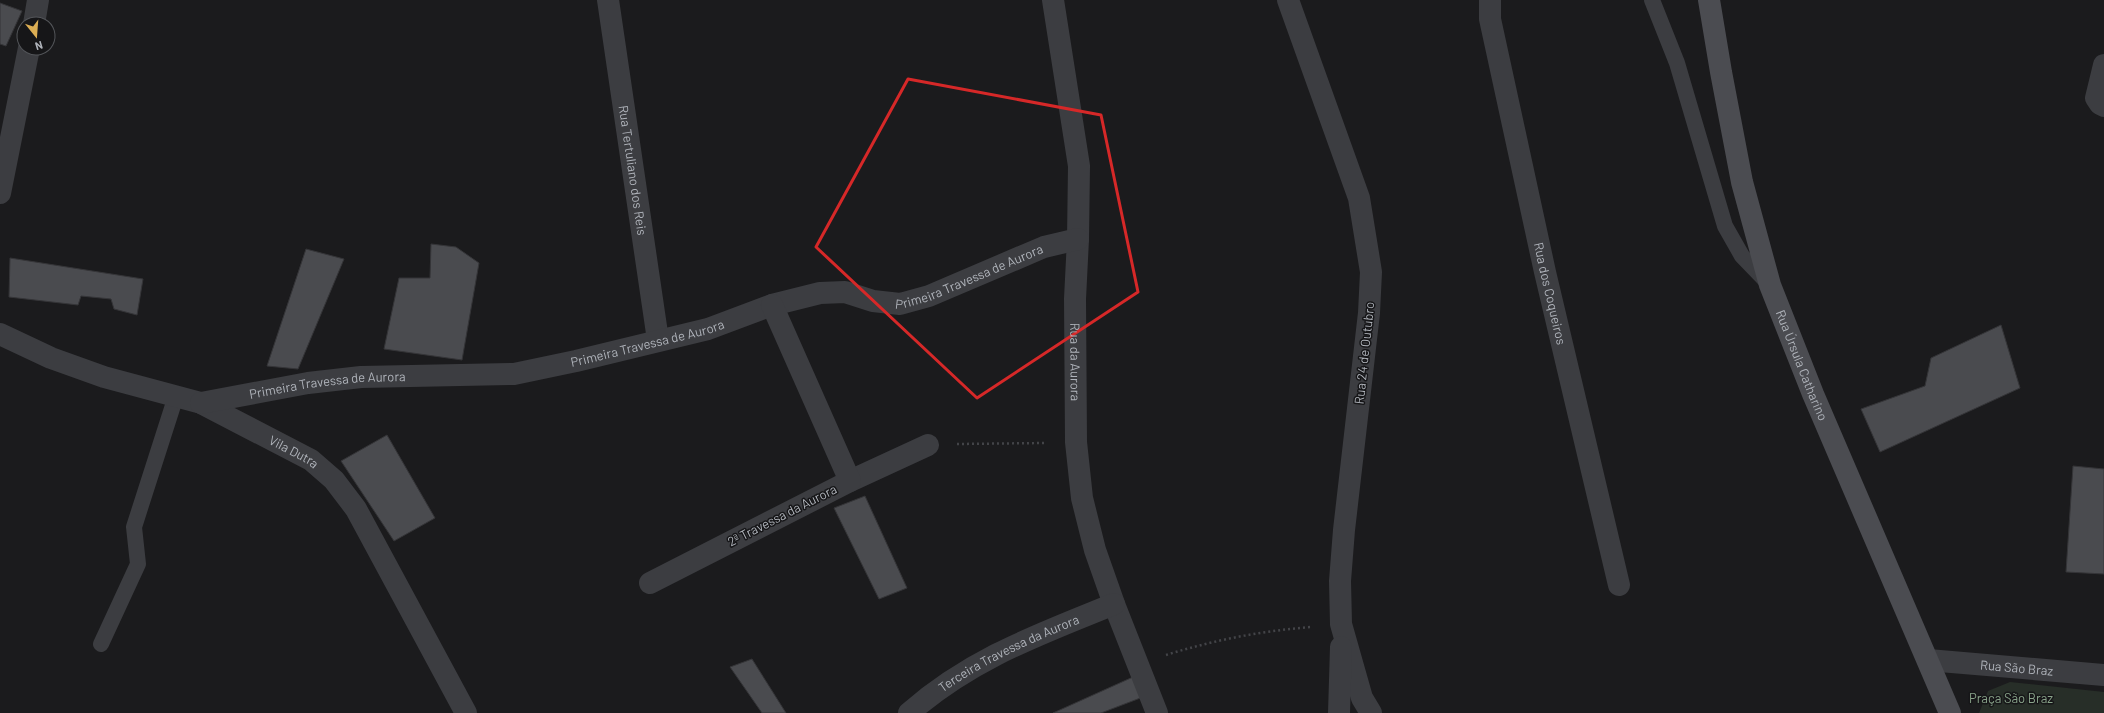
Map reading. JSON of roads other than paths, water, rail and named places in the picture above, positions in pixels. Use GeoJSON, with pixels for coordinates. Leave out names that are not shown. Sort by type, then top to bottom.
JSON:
{"type":"FeatureCollection","features":[{"type":"Feature","properties":{"kind":"main road","name":"Rua Úrsula Catharino"},"geometry":{"type":"LineString","coordinates":[[1709,0],[1720,72],[1742,182],[1770,285],[1813,394],[1950,713]]}},
{"type":"Feature","properties":{"kind":"street"},"geometry":{"type":"LineString","coordinates":[[35,16],[38,0]]}},
{"type":"Feature","properties":{"kind":"street","name":"Rua Tertuliano dos Reis"},"geometry":{"type":"LineString","coordinates":[[608,0],[658,340]]}},
{"type":"Feature","properties":{"kind":"street","name":"Rua da Aurora"},"geometry":{"type":"LineString","coordinates":[[1053,0],[1079,166],[1075,300],[1076,442],[1082,498],[1095,550],[1114,604],[1158,713]]}},
{"type":"Feature","properties":{"kind":"street","name":"Rua 24 de Outubro"},"geometry":{"type":"LineString","coordinates":[[1288,0],[1359,198],[1371,272],[1369,313],[1344,530],[1340,581],[1341,624],[1362,698],[1371,713]]}},
{"type":"Feature","properties":{"kind":"street","name":"Rua dos Coqueiros"},"geometry":{"type":"LineString","coordinates":[[1490,0],[1490,19],[1545,272],[1619,585]]}},
{"type":"Feature","properties":{"kind":"street"},"geometry":{"type":"LineString","coordinates":[[0,193],[27,56]]}},
{"type":"Feature","properties":{"kind":"street"},"geometry":{"type":"LineString","coordinates":[[2100,102],[2104,65]]}},
{"type":"Feature","properties":{"kind":"street","name":"Primeira Travessa de Aurora"},"geometry":{"type":"LineString","coordinates":[[201,403],[308,383],[361,377],[514,374],[576,361],[708,329],[772,305],[820,293],[845,292],[873,301],[900,304],[929,296],[1044,247],[1078,239]]}},
{"type":"Feature","properties":{"kind":"street","name":"2ª Travessa da Aurora"},"geometry":{"type":"LineString","coordinates":[[650,583],[850,481],[772,305]]}},
{"type":"Feature","properties":{"kind":"street","name":"Vila Dutra"},"geometry":{"type":"LineString","coordinates":[[0,334],[51,358],[104,378],[201,403],[311,460],[334,480],[356,509],[466,713]]}},
{"type":"Feature","properties":{"kind":"street"},"geometry":{"type":"LineString","coordinates":[[850,481],[928,445]]}},
{"type":"Feature","properties":{"kind":"street","name":"Terceira Travessa da Aurora"},"geometry":{"type":"LineString","coordinates":[[909,713],[964,671],[1014,645],[1114,604]]}},
{"type":"Feature","properties":{"kind":"street"},"geometry":{"type":"LineString","coordinates":[[1339,713],[1341,624]]}},
{"type":"Feature","properties":{"kind":"street","name":"Rua São Braz"},"geometry":{"type":"LineString","coordinates":[[1928,660],[2104,675]]}},
{"type":"Feature","properties":{"kind":"lane"},"geometry":{"type":"LineString","coordinates":[[1652,0],[1677,64],[1725,226],[1742,256],[1770,285]]}},
{"type":"Feature","properties":{"kind":"lane"},"geometry":{"type":"LineString","coordinates":[[101,644],[138,564],[134,527],[176,396]]}},
{"type":"Feature","properties":{"kind":"park label","name":"Praça São Braz"},"geometry":{"type":"Point","coordinates":[2011,698]}}]}
